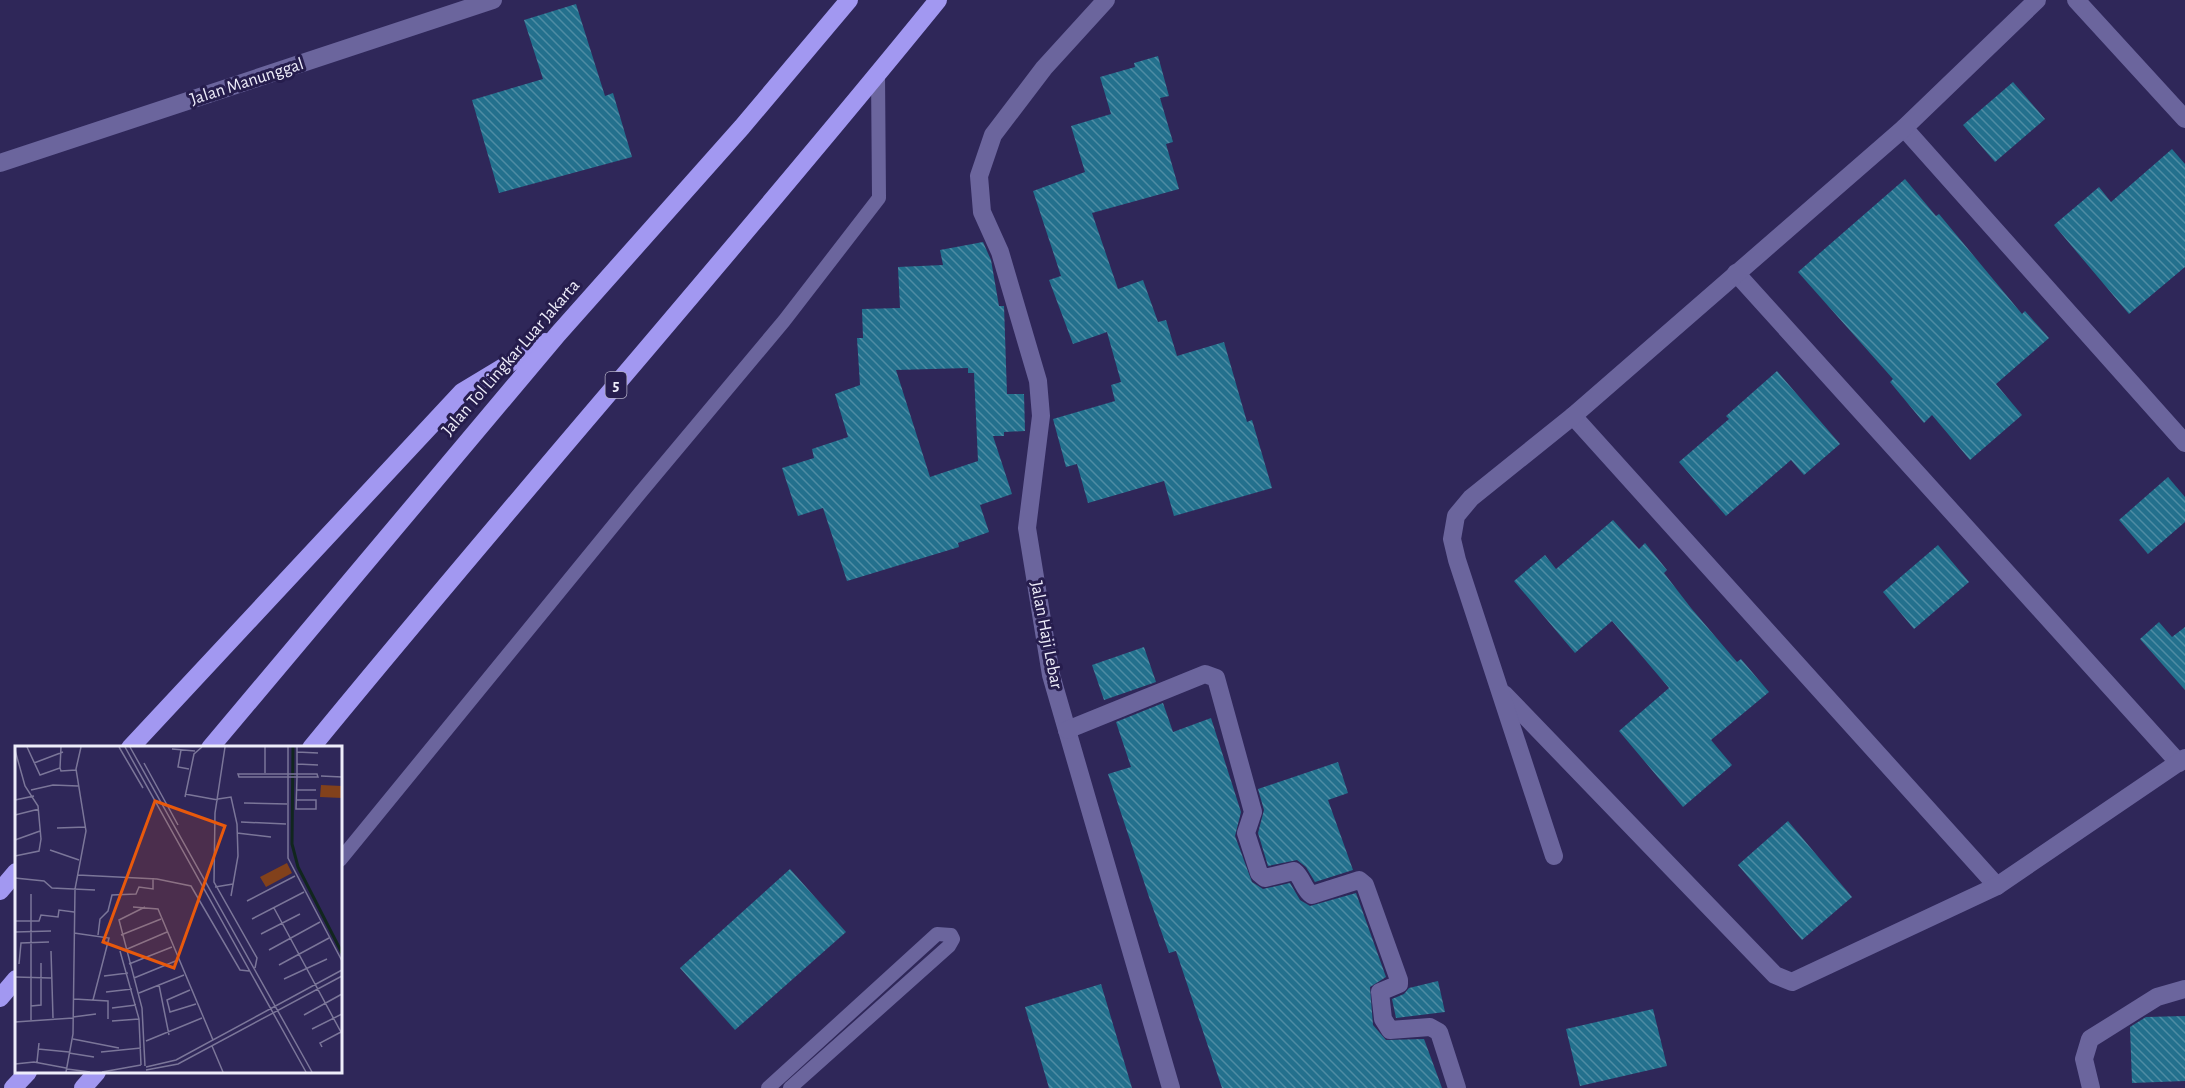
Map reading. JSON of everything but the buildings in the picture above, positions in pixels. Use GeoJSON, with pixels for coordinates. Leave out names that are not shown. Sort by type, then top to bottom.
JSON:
{"type":"FeatureCollection","features":[{"type":"Feature","properties":{"kind":"highway","name":"Jalan Tol Lingkar Luar Jakarta"},"geometry":{"type":"LineString","coordinates":[[211,746],[558,334],[742,126],[849,0]]}},
{"type":"Feature","properties":{"kind":"highway","name":"5"},"geometry":{"type":"LineString","coordinates":[[312,746],[938,0]]}},
{"type":"Feature","properties":{"kind":"highway"},"geometry":{"type":"LineString","coordinates":[[131,746],[462,392],[558,334]]}},
{"type":"Feature","properties":{"kind":"highway"},"geometry":{"type":"LineString","coordinates":[[0,891],[15,873]]}},
{"type":"Feature","properties":{"kind":"highway"},"geometry":{"type":"LineString","coordinates":[[0,998],[15,981]]}},
{"type":"Feature","properties":{"kind":"highway"},"geometry":{"type":"LineString","coordinates":[[13,1088],[26,1073]]}},
{"type":"Feature","properties":{"kind":"highway"},"geometry":{"type":"LineString","coordinates":[[83,1088],[95,1073]]}},
{"type":"Feature","properties":{"kind":"street","name":"Jalan Manunggal"},"geometry":{"type":"LineString","coordinates":[[0,163],[493,0]]}},
{"type":"Feature","properties":{"kind":"street","name":"Jalan Haji Lebar"},"geometry":{"type":"LineString","coordinates":[[1106,0],[1044,69],[993,135],[979,176],[982,212],[1000,252],[1038,381],[1041,416],[1027,528],[1051,675],[1171,1088]]}},
{"type":"Feature","properties":{"kind":"street"},"geometry":{"type":"LineString","coordinates":[[1554,856],[1502,691],[1457,560],[1452,539],[1456,516],[1471,498],[1573,416],[1904,128],[2037,0]]}},
{"type":"Feature","properties":{"kind":"street"},"geometry":{"type":"LineString","coordinates":[[2076,0],[2185,119]]}},
{"type":"Feature","properties":{"kind":"street"},"geometry":{"type":"LineString","coordinates":[[1904,128],[2185,443]]}},
{"type":"Feature","properties":{"kind":"street"},"geometry":{"type":"LineString","coordinates":[[1502,691],[1767,966],[1786,981],[1797,981],[1997,886],[2182,761],[1736,273]]}},
{"type":"Feature","properties":{"kind":"street"},"geometry":{"type":"LineString","coordinates":[[1573,416],[1997,886]]}},
{"type":"Feature","properties":{"kind":"street"},"geometry":{"type":"LineString","coordinates":[[1067,730],[1205,675],[1216,678],[1253,812],[1246,833],[1258,873],[1265,878],[1294,871],[1302,877],[1307,892],[1312,895],[1359,880],[1365,885],[1399,980],[1399,984],[1380,992],[1383,1019],[1390,1030],[1430,1027],[1439,1032],[1457,1088]]}},
{"type":"Feature","properties":{"kind":"street"},"geometry":{"type":"LineString","coordinates":[[2091,1088],[2084,1059],[2090,1039],[2157,997],[2185,989]]}},
{"type":"Feature","properties":{"kind":"lane"},"geometry":{"type":"LineString","coordinates":[[342,859],[632,502],[784,321],[879,198],[878,74]]}},
{"type":"Feature","properties":{"kind":"lane"},"geometry":{"type":"LineString","coordinates":[[768,1088],[937,934],[951,935],[953,939],[949,946],[790,1088]]}}]}
